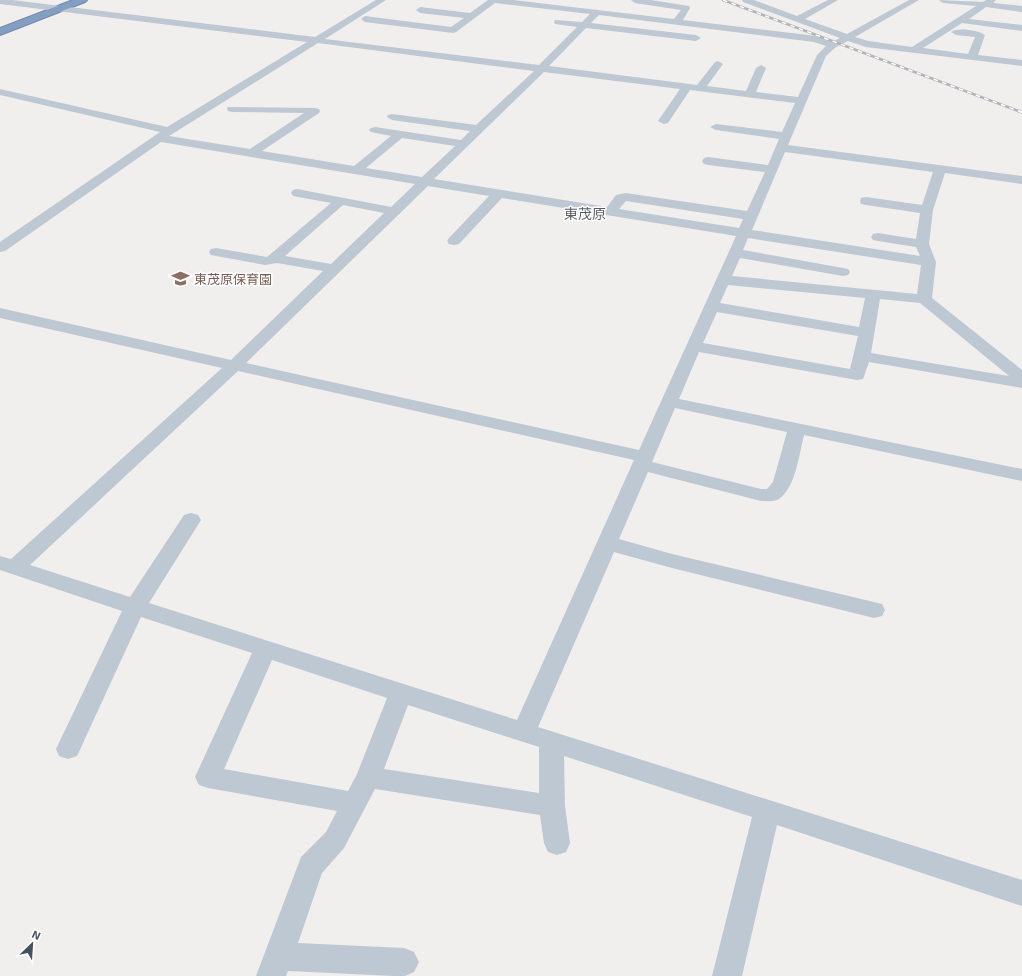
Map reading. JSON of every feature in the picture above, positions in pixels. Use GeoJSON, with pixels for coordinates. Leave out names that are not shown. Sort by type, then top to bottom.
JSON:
{"type":"FeatureCollection","features":[{"type":"Feature","properties":{"kind":"highway"},"geometry":{"type":"LineString","coordinates":[[0,32],[82,0]]}},
{"type":"Feature","properties":{"kind":"street"},"geometry":{"type":"LineString","coordinates":[[0,248],[164,135],[382,0]]}},
{"type":"Feature","properties":{"kind":"street"},"geometry":{"type":"LineString","coordinates":[[365,19],[453,30],[493,0],[515,1],[663,23],[702,31],[689,46]]}},
{"type":"Feature","properties":{"kind":"street"},"geometry":{"type":"LineString","coordinates":[[635,0],[686,8],[677,22]]}},
{"type":"Feature","properties":{"kind":"street"},"geometry":{"type":"LineString","coordinates":[[798,19],[834,0]]}},
{"type":"Feature","properties":{"kind":"street"},"geometry":{"type":"LineString","coordinates":[[524,732],[751,216],[781,155],[822,55],[833,45],[915,0]]}},
{"type":"Feature","properties":{"kind":"street"},"geometry":{"type":"LineString","coordinates":[[943,0],[988,2],[1022,9]]}},
{"type":"Feature","properties":{"kind":"street"},"geometry":{"type":"LineString","coordinates":[[0,1],[802,101]]}},
{"type":"Feature","properties":{"kind":"street"},"geometry":{"type":"LineString","coordinates":[[752,1],[866,44],[1022,63]]}},
{"type":"Feature","properties":{"kind":"street"},"geometry":{"type":"LineString","coordinates":[[913,50],[988,2]]}},
{"type":"Feature","properties":{"kind":"street"},"geometry":{"type":"LineString","coordinates":[[7,566],[235,365],[541,69],[584,25],[601,4]]}},
{"type":"Feature","properties":{"kind":"street"},"geometry":{"type":"LineString","coordinates":[[420,10],[472,16]]}},
{"type":"Feature","properties":{"kind":"street"},"geometry":{"type":"LineString","coordinates":[[959,20],[1022,28]]}},
{"type":"Feature","properties":{"kind":"street"},"geometry":{"type":"LineString","coordinates":[[558,22],[696,38]]}},
{"type":"Feature","properties":{"kind":"street"},"geometry":{"type":"LineString","coordinates":[[653,33],[663,23],[677,22],[816,39],[833,45]]}},
{"type":"Feature","properties":{"kind":"street"},"geometry":{"type":"LineString","coordinates":[[944,30],[980,35],[972,57]]}},
{"type":"Feature","properties":{"kind":"street"},"geometry":{"type":"LineString","coordinates":[[700,88],[718,64]]}},
{"type":"Feature","properties":{"kind":"street"},"geometry":{"type":"LineString","coordinates":[[749,95],[761,68]]}},
{"type":"Feature","properties":{"kind":"street"},"geometry":{"type":"LineString","coordinates":[[664,121],[687,87]]}},
{"type":"Feature","properties":{"kind":"street"},"geometry":{"type":"LineString","coordinates":[[0,92],[164,135],[252,154],[928,262]]}},
{"type":"Feature","properties":{"kind":"street"},"geometry":{"type":"LineString","coordinates":[[232,109],[306,110],[315,112],[252,154]]}},
{"type":"Feature","properties":{"kind":"street"},"geometry":{"type":"LineString","coordinates":[[392,117],[479,129]]}},
{"type":"Feature","properties":{"kind":"street"},"geometry":{"type":"LineString","coordinates":[[716,126],[781,155]]}},
{"type":"Feature","properties":{"kind":"street"},"geometry":{"type":"LineString","coordinates":[[375,130],[463,144]]}},
{"type":"Feature","properties":{"kind":"street"},"geometry":{"type":"LineString","coordinates":[[356,171],[400,134]]}},
{"type":"Feature","properties":{"kind":"street"},"geometry":{"type":"LineString","coordinates":[[708,161],[781,155],[879,161],[1022,180]]}},
{"type":"Feature","properties":{"kind":"street"},"geometry":{"type":"LineString","coordinates":[[874,173],[879,161]]}},
{"type":"Feature","properties":{"kind":"street"},"geometry":{"type":"LineString","coordinates":[[924,299],[928,262],[922,244],[927,210],[940,169]]}},
{"type":"Feature","properties":{"kind":"street"},"geometry":{"type":"LineString","coordinates":[[297,193],[394,211]]}},
{"type":"Feature","properties":{"kind":"street"},"geometry":{"type":"LineString","coordinates":[[454,241],[498,194]]}},
{"type":"Feature","properties":{"kind":"street"},"geometry":{"type":"LineString","coordinates":[[611,211],[621,198],[626,197],[751,216]]}},
{"type":"Feature","properties":{"kind":"street"},"geometry":{"type":"LineString","coordinates":[[216,252],[265,262],[271,261],[341,201]]}},
{"type":"Feature","properties":{"kind":"street"},"geometry":{"type":"LineString","coordinates":[[866,201],[927,210]]}},
{"type":"Feature","properties":{"kind":"street"},"geometry":{"type":"LineString","coordinates":[[878,237],[922,244]]}},
{"type":"Feature","properties":{"kind":"street"},"geometry":{"type":"LineString","coordinates":[[735,253],[843,272]]}},
{"type":"Feature","properties":{"kind":"street"},"geometry":{"type":"LineString","coordinates":[[274,258],[333,269]]}},
{"type":"Feature","properties":{"kind":"street"},"geometry":{"type":"LineString","coordinates":[[723,280],[924,299],[1022,378]]}},
{"type":"Feature","properties":{"kind":"street"},"geometry":{"type":"LineString","coordinates":[[694,346],[857,375],[862,356],[873,294]]}},
{"type":"Feature","properties":{"kind":"street"},"geometry":{"type":"LineString","coordinates":[[712,306],[866,333]]}},
{"type":"Feature","properties":{"kind":"street"},"geometry":{"type":"LineString","coordinates":[[0,313],[235,365],[643,461],[761,495],[772,495],[782,484],[797,429]]}},
{"type":"Feature","properties":{"kind":"street"},"geometry":{"type":"LineString","coordinates":[[862,356],[1022,384]]}},
{"type":"Feature","properties":{"kind":"street"},"geometry":{"type":"LineString","coordinates":[[669,402],[1022,475]]}},
{"type":"Feature","properties":{"kind":"street"},"geometry":{"type":"LineString","coordinates":[[68,750],[135,607],[191,520]]}},
{"type":"Feature","properties":{"kind":"street"},"geometry":{"type":"LineString","coordinates":[[607,543],[672,561],[874,610]]}},
{"type":"Feature","properties":{"kind":"street"},"geometry":{"type":"LineString","coordinates":[[7,566],[1022,893]]}},
{"type":"Feature","properties":{"kind":"street"},"geometry":{"type":"LineString","coordinates":[[265,649],[208,777],[353,803]]}},
{"type":"Feature","properties":{"kind":"street"},"geometry":{"type":"LineString","coordinates":[[401,693],[368,777],[353,803],[336,840],[311,866],[274,966],[404,962]]}},
{"type":"Feature","properties":{"kind":"street"},"geometry":{"type":"LineString","coordinates":[[551,741],[552,806],[557,843]]}},
{"type":"Feature","properties":{"kind":"street"},"geometry":{"type":"LineString","coordinates":[[368,777],[552,806]]}},
{"type":"Feature","properties":{"kind":"street"},"geometry":{"type":"LineString","coordinates":[[727,976],[768,811]]}},
{"type":"Feature","properties":{"kind":"railway"},"geometry":{"type":"LineString","coordinates":[[723,0],[1021,112]]}},
{"type":"Feature","properties":{"kind":"place","name":"東茂原保育園"},"geometry":{"type":"Point","coordinates":[181,279]}},
{"type":"Feature","properties":{"kind":"district","name":"東茂原"},"geometry":{"type":"Point","coordinates":[585,213]}}]}
